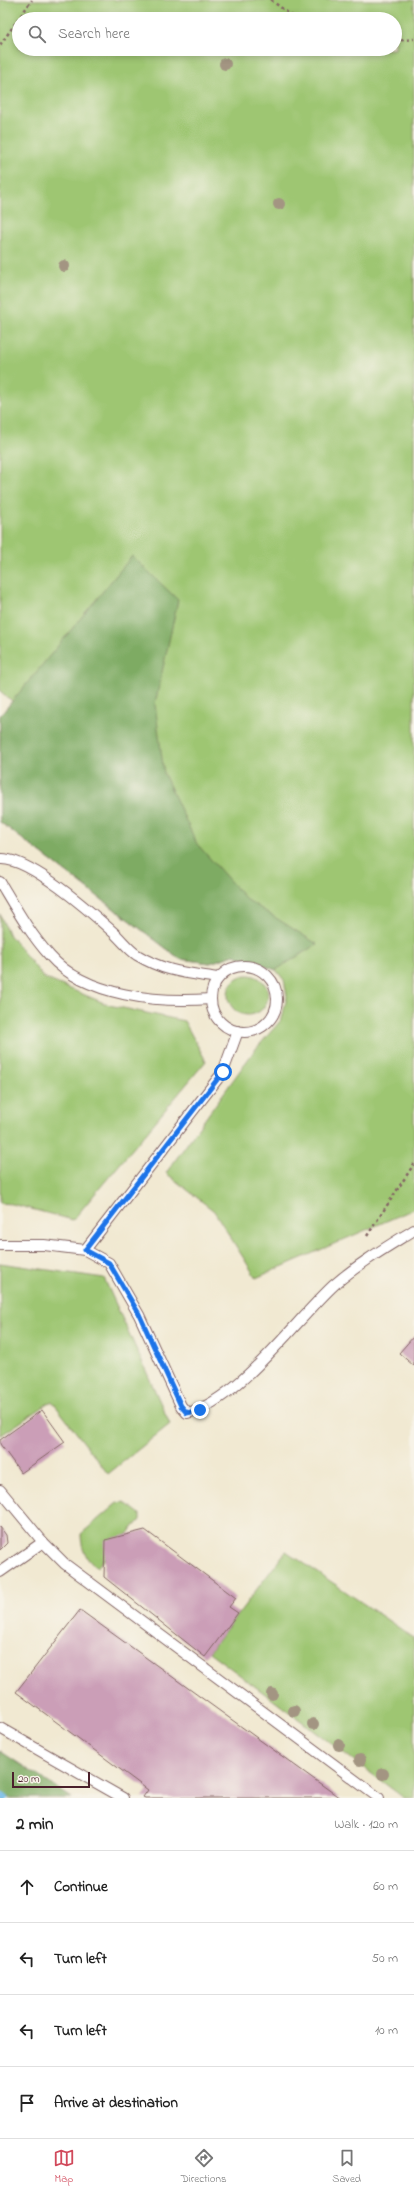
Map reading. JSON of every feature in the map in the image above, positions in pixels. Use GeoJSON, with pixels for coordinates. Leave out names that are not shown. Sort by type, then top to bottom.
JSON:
{"type":"FeatureCollection","features":[{"type":"Feature","properties":{"kind":"lane"},"geometry":{"type":"LineString","coordinates":[[0,859],[17,861],[66,894],[113,932],[136,954],[163,969],[218,978]]}},
{"type":"Feature","properties":{"kind":"lane"},"geometry":{"type":"LineString","coordinates":[[0,882],[23,919],[50,956],[76,977],[112,990],[146,998],[180,1002],[211,999]]}},
{"type":"Feature","properties":{"kind":"lane"},"geometry":{"type":"LineString","coordinates":[[246,966],[257,968],[266,974],[272,982],[276,992],[274,1013],[267,1022],[259,1028],[248,1031],[238,1031],[227,1027],[218,1020],[213,1010],[211,999],[213,988],[218,978],[231,969],[246,966]]}},
{"type":"Feature","properties":{"kind":"lane"},"geometry":{"type":"LineString","coordinates":[[85,1250],[223,1072],[238,1031]]}},
{"type":"Feature","properties":{"kind":"lane"},"geometry":{"type":"LineString","coordinates":[[0,1245],[44,1245],[85,1250],[109,1263],[139,1314],[181,1406],[187,1413],[200,1410],[214,1403],[250,1372],[335,1285],[377,1253],[414,1230]]}},
{"type":"Feature","properties":{"kind":"lane"},"geometry":{"type":"LineString","coordinates":[[0,1490],[43,1542],[65,1564],[379,1798]]}},
{"type":"Feature","properties":{"kind":"lane"},"geometry":{"type":"LineString","coordinates":[[0,1572],[43,1542]]}},
{"type":"Feature","properties":{"kind":"lane"},"geometry":{"type":"LineString","coordinates":[[0,1728],[123,1798]]}},
{"type":"Feature","properties":{"kind":"path"},"geometry":{"type":"LineString","coordinates":[[23,12],[32,0]]}},
{"type":"Feature","properties":{"kind":"path"},"geometry":{"type":"LineString","coordinates":[[271,0],[287,12]]}},
{"type":"Feature","properties":{"kind":"path"},"geometry":{"type":"LineString","coordinates":[[0,45],[12,28]]}},
{"type":"Feature","properties":{"kind":"path"},"geometry":{"type":"LineString","coordinates":[[402,40],[414,39]]}},
{"type":"Feature","properties":{"kind":"path"},"geometry":{"type":"LineString","coordinates":[[363,1242],[414,1164]]}},
{"type":"Feature","properties":{"kind":"green space"},"geometry":{"type":"Polygon","coordinates":[[[0,0],[414,0],[414,1209],[256,1278],[214,1211],[166,1173],[254,1051],[282,1019],[287,996],[284,980],[276,970],[234,955],[210,963],[180,959],[0,822],[0,716],[12,701],[0,691],[0,0]]]}},
{"type":"Feature","properties":{"kind":"green space"},"geometry":{"type":"Polygon","coordinates":[[[132,556],[178,600],[155,704],[164,774],[197,844],[246,899],[317,944],[276,970],[234,955],[210,963],[180,959],[0,822],[0,716],[132,556]]]}},
{"type":"Feature","properties":{"kind":"green space"},"geometry":{"type":"Polygon","coordinates":[[[0,914],[8,933],[44,978],[109,1005],[184,1021],[206,1061],[73,1220],[12,1204],[0,1203],[0,914]]]}},
{"type":"Feature","properties":{"kind":"green space"},"geometry":{"type":"Polygon","coordinates":[[[248,975],[262,981],[268,995],[262,1009],[248,1015],[234,1009],[228,995],[234,981],[248,975]]]}},
{"type":"Feature","properties":{"kind":"green space"},"geometry":{"type":"Polygon","coordinates":[[[0,1263],[104,1278],[170,1424],[108,1474],[52,1401],[0,1436],[0,1263]]]}},
{"type":"Feature","properties":{"kind":"green space"},"geometry":{"type":"Polygon","coordinates":[[[124,1502],[140,1514],[140,1520],[97,1567],[89,1561],[84,1553],[81,1534],[117,1503],[124,1502]]]}},
{"type":"Feature","properties":{"kind":"green space"},"geometry":{"type":"Polygon","coordinates":[[[286,1551],[414,1638],[414,1798],[404,1798],[209,1652],[286,1551]]]}},
{"type":"Feature","properties":{"kind":"green space"},"geometry":{"type":"Polygon","coordinates":[[[0,1751],[72,1798],[0,1798],[0,1751]]]}},
{"type":"Feature","properties":{"kind":"building"},"geometry":{"type":"Polygon","coordinates":[[[414,1336],[414,1366],[399,1353],[414,1336]]]}},
{"type":"Feature","properties":{"kind":"building"},"geometry":{"type":"Polygon","coordinates":[[[42,1410],[65,1442],[21,1473],[0,1444],[0,1440],[42,1410]]]}},
{"type":"Feature","properties":{"kind":"building"},"geometry":{"type":"Polygon","coordinates":[[[0,1527],[6,1535],[7,1543],[0,1550],[0,1527]]]}},
{"type":"Feature","properties":{"kind":"building"},"geometry":{"type":"Polygon","coordinates":[[[145,1530],[236,1598],[229,1607],[238,1613],[205,1657],[104,1577],[105,1540],[145,1530]]]}},
{"type":"Feature","properties":{"kind":"building"},"geometry":{"type":"Polygon","coordinates":[[[80,1610],[340,1798],[143,1797],[148,1790],[16,1692],[80,1610]]]}},
{"type":"Feature","properties":{"kind":"waterway"},"geometry":{"type":"LineString","coordinates":[[0,1795],[4,1798]]}},
{"type":"Feature","properties":{"kind":"route"},"geometry":{"type":"LineString","coordinates":[[200,1410],[187,1413],[181,1406],[139,1314],[109,1263],[85,1250],[223,1072]]}}]}
